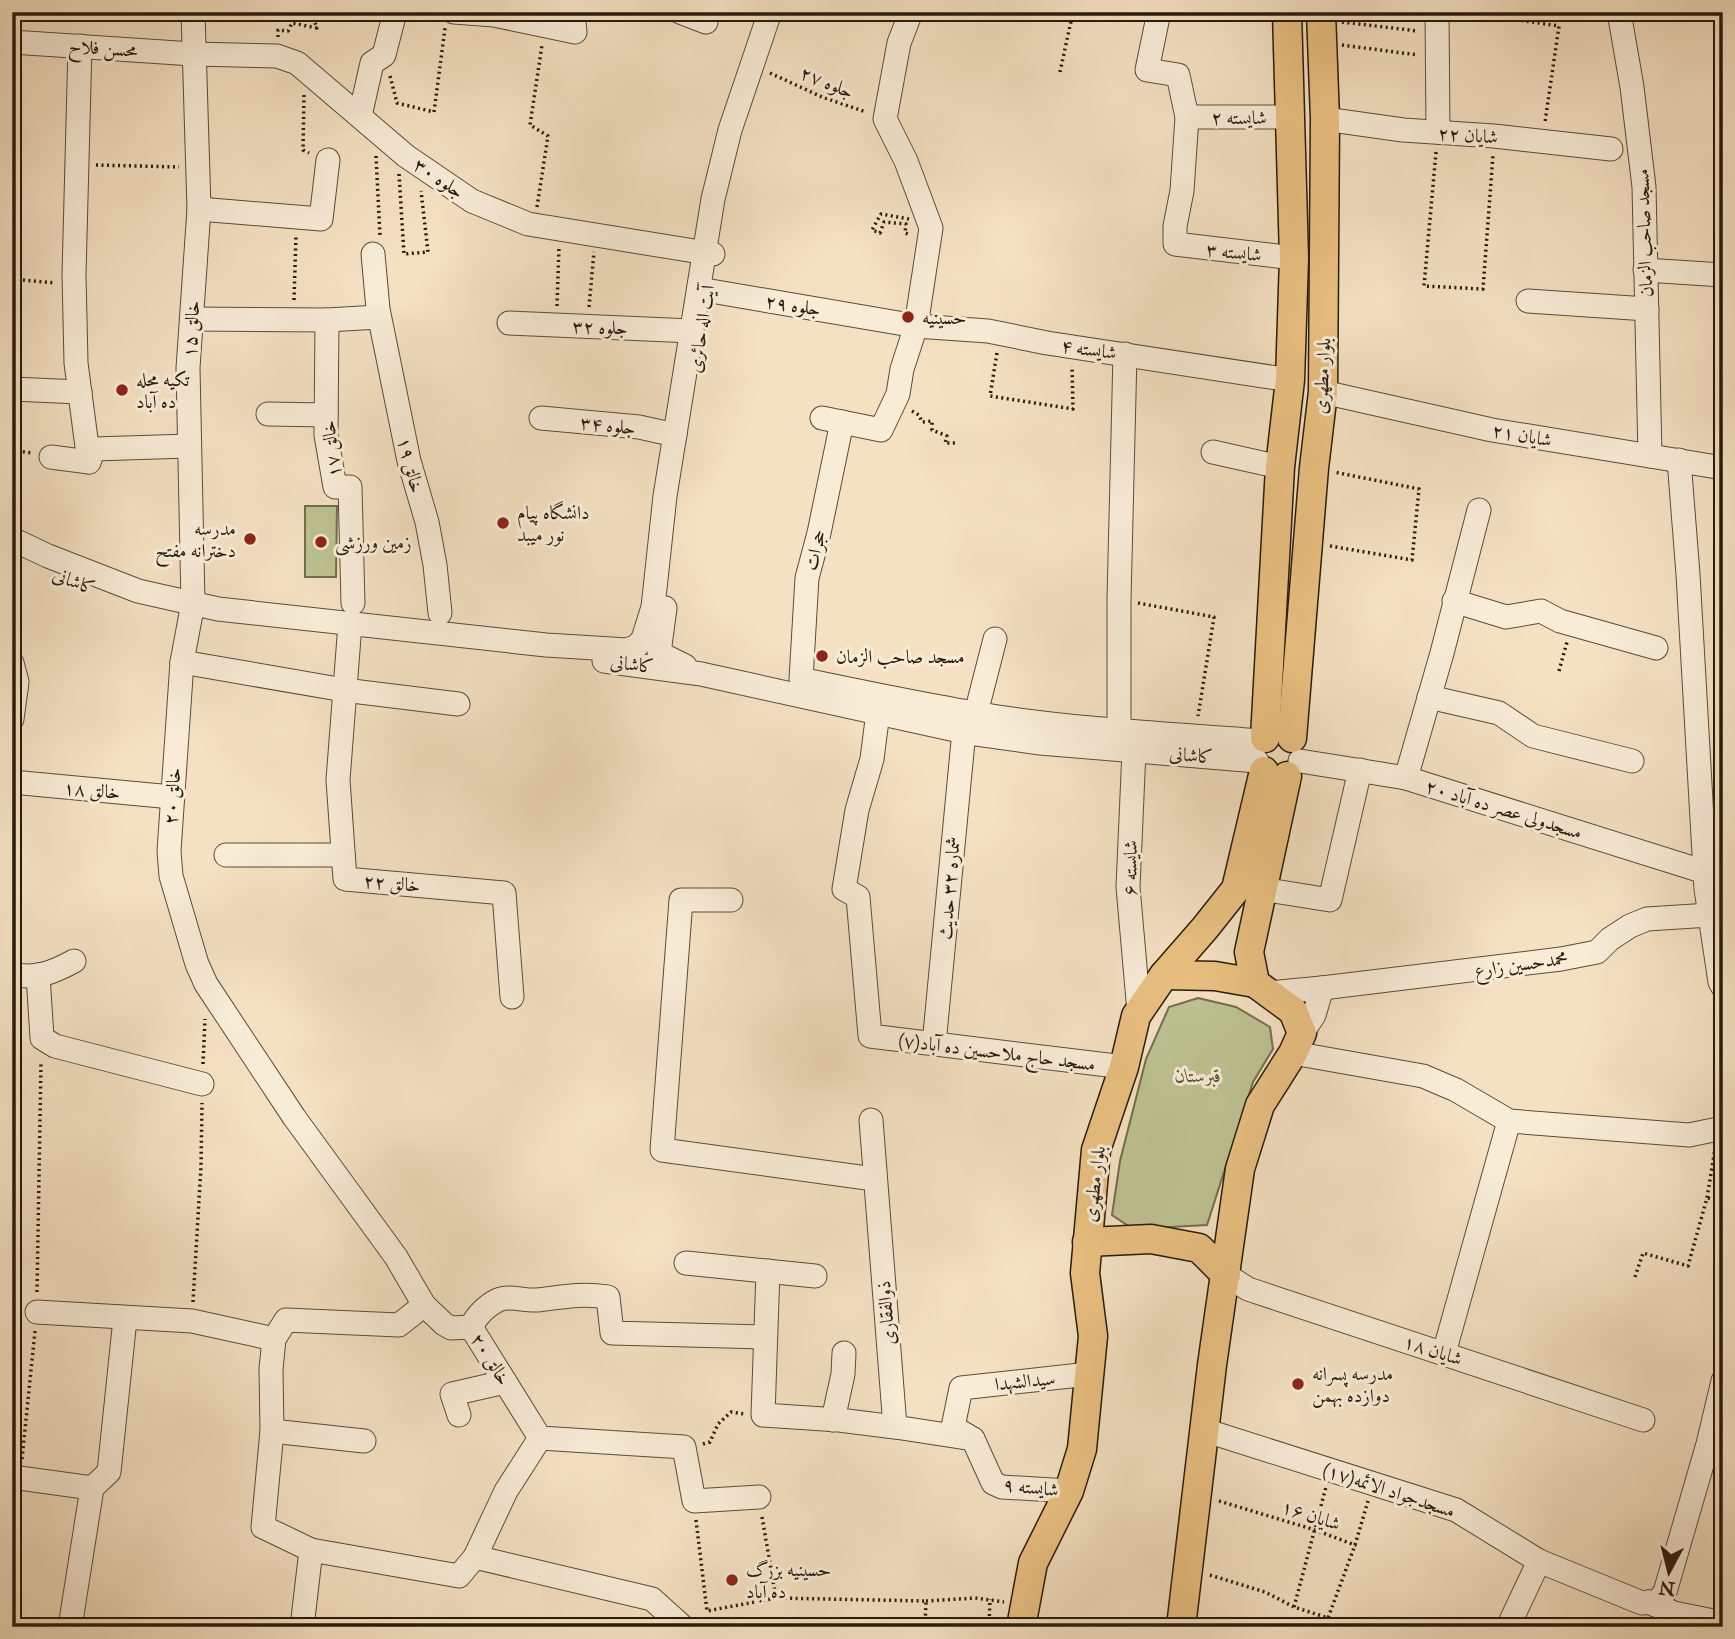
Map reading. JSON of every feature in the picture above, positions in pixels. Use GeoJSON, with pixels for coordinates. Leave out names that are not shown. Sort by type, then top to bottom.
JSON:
{"type":"FeatureCollection","features":[{"type":"Feature","properties":{"kind":"main road","name":"بلوار مطهری"},"geometry":{"type":"LineString","coordinates":[[1022,1617],[1033,1563],[1069,1491],[1082,1449],[1093,1336],[1085,1273],[1096,1150],[1139,1012],[1164,975],[1236,889],[1276,755],[1280,467],[1290,380],[1294,258],[1287,12]]}},
{"type":"Feature","properties":{"kind":"main road","name":"بلوار مطهری"},"geometry":{"type":"LineString","coordinates":[[1262,988],[1249,952],[1262,889],[1276,755],[1307,542],[1323,392],[1325,119],[1322,24]]}},
{"type":"Feature","properties":{"kind":"main road"},"geometry":{"type":"LineString","coordinates":[[1164,975],[1215,975],[1262,988],[1293,1011],[1297,1043],[1260,1105],[1240,1169],[1204,1430],[1181,1627]]}},
{"type":"Feature","properties":{"kind":"main road"},"geometry":{"type":"LineString","coordinates":[[1087,1242],[1151,1239],[1199,1248],[1226,1275]]}},
{"type":"Feature","properties":{"kind":"street","name":"خالق ۱۵"},"geometry":{"type":"LineString","coordinates":[[191,610],[188,368],[199,209],[192,12]]}},
{"type":"Feature","properties":{"kind":"street"},"geometry":{"type":"LineString","coordinates":[[367,123],[372,63],[384,55],[395,12]]}},
{"type":"Feature","properties":{"kind":"street"},"geometry":{"type":"LineString","coordinates":[[450,18],[494,15],[575,32],[573,12]]}},
{"type":"Feature","properties":{"kind":"street"},"geometry":{"type":"LineString","coordinates":[[680,12],[706,22]]}},
{"type":"Feature","properties":{"kind":"street","name":"آیت اله حائری"},"geometry":{"type":"LineString","coordinates":[[709,254],[713,199],[730,130],[770,12]]}},
{"type":"Feature","properties":{"kind":"street","name":"آیت اله حائری"},"geometry":{"type":"LineString","coordinates":[[659,653],[676,494],[709,254],[739,128],[780,12]]}},
{"type":"Feature","properties":{"kind":"street"},"geometry":{"type":"LineString","coordinates":[[894,402],[916,326],[931,228],[906,161],[885,119],[898,43],[911,12]]}},
{"type":"Feature","properties":{"kind":"street"},"geometry":{"type":"LineString","coordinates":[[1159,12],[1147,70],[1178,75],[1188,117]]}},
{"type":"Feature","properties":{"kind":"street","name":"مسجد صاحب الزمان"},"geometry":{"type":"LineString","coordinates":[[1619,12],[1632,87],[1644,187],[1650,456]]}},
{"type":"Feature","properties":{"kind":"street"},"geometry":{"type":"LineString","coordinates":[[1437,23],[1438,132]]}},
{"type":"Feature","properties":{"kind":"street","name":"محسن فلاح"},"geometry":{"type":"LineString","coordinates":[[12,42],[193,54]]}},
{"type":"Feature","properties":{"kind":"street"},"geometry":{"type":"LineString","coordinates":[[80,46],[74,285],[76,363],[89,462]]}},
{"type":"Feature","properties":{"kind":"street","name":"جلوه ۳۰"},"geometry":{"type":"LineString","coordinates":[[193,54],[277,56],[297,63],[397,149],[472,201],[534,225],[709,254]]}},
{"type":"Feature","properties":{"kind":"street","name":"شایسته ۲"},"geometry":{"type":"LineString","coordinates":[[1188,117],[1291,117]]}},
{"type":"Feature","properties":{"kind":"street","name":"شایسته ۳"},"geometry":{"type":"LineString","coordinates":[[1188,117],[1175,244],[1294,258]]}},
{"type":"Feature","properties":{"kind":"street","name":"شایان ۲۲"},"geometry":{"type":"LineString","coordinates":[[1325,119],[1403,130],[1494,136],[1611,149]]}},
{"type":"Feature","properties":{"kind":"street"},"geometry":{"type":"LineString","coordinates":[[199,209],[321,219],[328,160]]}},
{"type":"Feature","properties":{"kind":"street","name":"خالق ۱۹"},"geometry":{"type":"LineString","coordinates":[[373,254],[379,313],[409,461],[427,522],[440,613]]}},
{"type":"Feature","properties":{"kind":"street"},"geometry":{"type":"LineString","coordinates":[[1645,270],[1723,275]]}},
{"type":"Feature","properties":{"kind":"street","name":"آیت اله حائری"},"geometry":{"type":"LineString","coordinates":[[653,607],[665,496],[692,331],[703,289]]}},
{"type":"Feature","properties":{"kind":"street","name":"جلوه ۲۹"},"geometry":{"type":"LineString","coordinates":[[703,289],[888,320]]}},
{"type":"Feature","properties":{"kind":"street"},"geometry":{"type":"LineString","coordinates":[[1528,301],[1647,309]]}},
{"type":"Feature","properties":{"kind":"street"},"geometry":{"type":"LineString","coordinates":[[192,319],[327,320],[379,313]]}},
{"type":"Feature","properties":{"kind":"street","name":"خالق ۱۷"},"geometry":{"type":"LineString","coordinates":[[327,320],[326,435],[335,487],[350,487],[351,622]]}},
{"type":"Feature","properties":{"kind":"street","name":"شایسته ۴"},"geometry":{"type":"LineString","coordinates":[[888,320],[916,326],[1000,333],[1290,380]]}},
{"type":"Feature","properties":{"kind":"street","name":"جلوه ۳۲"},"geometry":{"type":"LineString","coordinates":[[509,323],[692,331]]}},
{"type":"Feature","properties":{"kind":"street"},"geometry":{"type":"LineString","coordinates":[[1125,354],[1119,730],[1134,751]]}},
{"type":"Feature","properties":{"kind":"street"},"geometry":{"type":"LineString","coordinates":[[12,389],[80,392]]}},
{"type":"Feature","properties":{"kind":"street","name":"شایان ۲۱"},"geometry":{"type":"LineString","coordinates":[[1323,392],[1492,430],[1723,468]]}},
{"type":"Feature","properties":{"kind":"street","name":"حجرات"},"geometry":{"type":"LineString","coordinates":[[801,679],[807,578],[832,420],[881,430],[894,402]]}},
{"type":"Feature","properties":{"kind":"street"},"geometry":{"type":"LineString","coordinates":[[268,414],[326,415]]}},
{"type":"Feature","properties":{"kind":"street","name":"جلوه ۳۴"},"geometry":{"type":"LineString","coordinates":[[541,418],[639,427],[675,435]]}},
{"type":"Feature","properties":{"kind":"street"},"geometry":{"type":"LineString","coordinates":[[89,462],[94,449],[189,446]]}},
{"type":"Feature","properties":{"kind":"street"},"geometry":{"type":"LineString","coordinates":[[1213,452],[1280,467]]}},
{"type":"Feature","properties":{"kind":"street"},"geometry":{"type":"LineString","coordinates":[[51,457],[89,462]]}},
{"type":"Feature","properties":{"kind":"street"},"geometry":{"type":"LineString","coordinates":[[1679,460],[1714,872],[1710,915],[1723,987]]}},
{"type":"Feature","properties":{"kind":"street"},"geometry":{"type":"LineString","coordinates":[[1406,778],[1479,510]]}},
{"type":"Feature","properties":{"kind":"street","name":"کاشانی"},"geometry":{"type":"LineString","coordinates":[[12,539],[48,556],[224,623],[351,622],[545,645],[659,653],[801,679],[970,722],[1040,743],[1134,751],[1276,755]]}},
{"type":"Feature","properties":{"kind":"street","name":"کاشانی"},"geometry":{"type":"LineString","coordinates":[[12,555],[84,586],[191,610]]}},
{"type":"Feature","properties":{"kind":"street"},"geometry":{"type":"LineString","coordinates":[[1454,601],[1506,617],[1541,611],[1560,621],[1656,648]]}},
{"type":"Feature","properties":{"kind":"street","name":"کاشانی"},"geometry":{"type":"LineString","coordinates":[[627,650],[637,646],[643,639],[653,607]]}},
{"type":"Feature","properties":{"kind":"street","name":"خالق ۲۰"},"geometry":{"type":"LineString","coordinates":[[191,610],[181,663],[169,851],[171,876],[197,964],[206,984],[294,1117],[396,1257],[424,1305],[451,1328],[471,1326],[540,1438]]}},
{"type":"Feature","properties":{"kind":"street","name":"کاشانی"},"geometry":{"type":"LineString","coordinates":[[351,622],[701,674],[878,712],[970,722],[1195,736],[1276,755]]}},
{"type":"Feature","properties":{"kind":"street","name":"خالق ۲۲"},"geometry":{"type":"LineString","coordinates":[[351,622],[338,780],[345,878],[504,892],[512,997]]}},
{"type":"Feature","properties":{"kind":"street","name":"شماره ۳۲ حدیث"},"geometry":{"type":"LineString","coordinates":[[934,1044],[970,722],[995,639]]}},
{"type":"Feature","properties":{"kind":"street"},"geometry":{"type":"LineString","coordinates":[[600,660],[627,650]]}},
{"type":"Feature","properties":{"kind":"street"},"geometry":{"type":"LineString","coordinates":[[659,653],[701,674]]}},
{"type":"Feature","properties":{"kind":"street"},"geometry":{"type":"LineString","coordinates":[[12,663],[17,682],[13,708]]}},
{"type":"Feature","properties":{"kind":"street"},"geometry":{"type":"LineString","coordinates":[[181,663],[344,690],[458,704]]}},
{"type":"Feature","properties":{"kind":"street"},"geometry":{"type":"LineString","coordinates":[[1429,698],[1499,713],[1533,736],[1632,761]]}},
{"type":"Feature","properties":{"kind":"street","name":"مسجد حاج ملاحسین ده آباد(۷)"},"geometry":{"type":"LineString","coordinates":[[878,712],[872,760],[857,810],[844,889],[858,897],[870,1037],[1124,1067]]}},
{"type":"Feature","properties":{"kind":"street","name":"شایسته ۶"},"geometry":{"type":"LineString","coordinates":[[1134,751],[1128,887],[1139,1012]]}},
{"type":"Feature","properties":{"kind":"street","name":"مسجدولی عصر ده آباد ۲۰"},"geometry":{"type":"LineString","coordinates":[[1276,755],[1406,778],[1714,872]]}},
{"type":"Feature","properties":{"kind":"street"},"geometry":{"type":"LineString","coordinates":[[1262,889],[1330,900],[1360,770]]}},
{"type":"Feature","properties":{"kind":"street","name":"خالق ۱۸"},"geometry":{"type":"LineString","coordinates":[[12,782],[172,797]]}},
{"type":"Feature","properties":{"kind":"street"},"geometry":{"type":"LineString","coordinates":[[226,855],[344,855]]}},
{"type":"Feature","properties":{"kind":"street"},"geometry":{"type":"LineString","coordinates":[[732,900],[681,900],[662,1150],[874,1179]]}},
{"type":"Feature","properties":{"kind":"street","name":"محمدحسین زارع"},"geometry":{"type":"LineString","coordinates":[[1262,988],[1322,988],[1562,959],[1597,952],[1620,932],[1647,919],[1710,915]]}},
{"type":"Feature","properties":{"kind":"street"},"geometry":{"type":"LineString","coordinates":[[12,974],[52,974],[74,961]]}},
{"type":"Feature","properties":{"kind":"street"},"geometry":{"type":"LineString","coordinates":[[38,975],[42,1038],[55,1046],[202,1084]]}},
{"type":"Feature","properties":{"kind":"street"},"geometry":{"type":"LineString","coordinates":[[1322,988],[1314,1015],[1297,1043],[1423,1076],[1456,1090],[1509,1121],[1689,1135],[1720,1129]]}},
{"type":"Feature","properties":{"kind":"street","name":"ذوالفقاری"},"geometry":{"type":"LineString","coordinates":[[871,1121],[895,1427]]}},
{"type":"Feature","properties":{"kind":"street"},"geometry":{"type":"LineString","coordinates":[[1444,1353],[1509,1121]]}},
{"type":"Feature","properties":{"kind":"street"},"geometry":{"type":"LineString","coordinates":[[686,1263],[815,1276]]}},
{"type":"Feature","properties":{"kind":"street"},"geometry":{"type":"LineString","coordinates":[[768,1272],[763,1415],[834,1420],[973,1439]]}},
{"type":"Feature","properties":{"kind":"street","name":"شایان ۱۸"},"geometry":{"type":"LineString","coordinates":[[1226,1275],[1248,1289],[1643,1420]]}},
{"type":"Feature","properties":{"kind":"street"},"geometry":{"type":"LineString","coordinates":[[471,1326],[476,1315],[501,1299],[535,1300],[586,1294],[608,1297],[612,1333],[765,1337]]}},
{"type":"Feature","properties":{"kind":"street"},"geometry":{"type":"LineString","coordinates":[[424,1305],[399,1325],[286,1320],[274,1339],[271,1369],[272,1431],[263,1528],[312,1549],[459,1576],[475,1557],[506,1491],[540,1438],[684,1447],[694,1501],[759,1497]]}},
{"type":"Feature","properties":{"kind":"street"},"geometry":{"type":"LineString","coordinates":[[37,1312],[192,1321],[274,1339]]}},
{"type":"Feature","properties":{"kind":"street"},"geometry":{"type":"LineString","coordinates":[[70,1627],[92,1488],[109,1472],[125,1319]]}},
{"type":"Feature","properties":{"kind":"street"},"geometry":{"type":"LineString","coordinates":[[834,1420],[843,1374],[844,1353]]}},
{"type":"Feature","properties":{"kind":"street","name":"سیدالشهدا"},"geometry":{"type":"LineString","coordinates":[[973,1439],[953,1427],[961,1388],[1089,1374]]}},
{"type":"Feature","properties":{"kind":"street"},"geometry":{"type":"LineString","coordinates":[[1645,1603],[1658,1601],[1665,1592],[1708,1444],[1723,1381]]}},
{"type":"Feature","properties":{"kind":"street"},"geometry":{"type":"LineString","coordinates":[[459,1415],[452,1394],[505,1382]]}},
{"type":"Feature","properties":{"kind":"street","name":"مسجدجواد الائمه(۱۷)"},"geometry":{"type":"LineString","coordinates":[[1204,1430],[1456,1510],[1539,1561],[1674,1613],[1723,1623]]}},
{"type":"Feature","properties":{"kind":"street"},"geometry":{"type":"LineString","coordinates":[[272,1431],[364,1441]]}},
{"type":"Feature","properties":{"kind":"street","name":"شایسته ۹"},"geometry":{"type":"LineString","coordinates":[[973,1439],[993,1483],[1002,1487],[1069,1491]]}},
{"type":"Feature","properties":{"kind":"street"},"geometry":{"type":"LineString","coordinates":[[16,1477],[92,1488]]}},
{"type":"Feature","properties":{"kind":"street"},"geometry":{"type":"LineString","coordinates":[[302,1627],[312,1549]]}},
{"type":"Feature","properties":{"kind":"street"},"geometry":{"type":"LineString","coordinates":[[475,1557],[652,1599],[683,1627]]}},
{"type":"Feature","properties":{"kind":"street"},"geometry":{"type":"LineString","coordinates":[[1508,1627],[1539,1561]]}},
{"type":"Feature","properties":{"kind":"path"},"geometry":{"type":"LineString","coordinates":[[277,56],[278,30],[288,31],[292,23],[317,28],[311,12]]}},
{"type":"Feature","properties":{"kind":"path"},"geometry":{"type":"LineString","coordinates":[[1060,72],[1073,12]]}},
{"type":"Feature","properties":{"kind":"path"},"geometry":{"type":"LineString","coordinates":[[1513,12],[1512,19],[1559,26],[1542,142]]}},
{"type":"Feature","properties":{"kind":"path"},"geometry":{"type":"LineString","coordinates":[[384,55],[397,103],[434,112],[450,18]]}},
{"type":"Feature","properties":{"kind":"path"},"geometry":{"type":"LineString","coordinates":[[1322,24],[1437,23]]}},
{"type":"Feature","properties":{"kind":"path"},"geometry":{"type":"LineString","coordinates":[[1322,24],[1437,57]]}},
{"type":"Feature","properties":{"kind":"path"},"geometry":{"type":"LineString","coordinates":[[534,225],[548,135],[530,125],[545,25]]}},
{"type":"Feature","properties":{"kind":"path","name":"جلوه ۲۷"},"geometry":{"type":"LineString","coordinates":[[760,68],[822,97],[885,119]]}},
{"type":"Feature","properties":{"kind":"path"},"geometry":{"type":"LineString","coordinates":[[308,72],[304,95],[303,150],[328,160]]}},
{"type":"Feature","properties":{"kind":"path"},"geometry":{"type":"LineString","coordinates":[[367,123],[381,251],[373,254]]}},
{"type":"Feature","properties":{"kind":"path"},"geometry":{"type":"LineString","coordinates":[[1438,132],[1424,286],[1483,289],[1494,136]]}},
{"type":"Feature","properties":{"kind":"path"},"geometry":{"type":"LineString","coordinates":[[397,149],[404,254],[428,251],[418,165]]}},
{"type":"Feature","properties":{"kind":"path"},"geometry":{"type":"LineString","coordinates":[[76,164],[199,167]]}},
{"type":"Feature","properties":{"kind":"path"},"geometry":{"type":"LineString","coordinates":[[917,193],[914,220],[881,214],[872,230],[880,233],[884,222],[906,224],[905,233],[930,239]]}},
{"type":"Feature","properties":{"kind":"path"},"geometry":{"type":"LineString","coordinates":[[293,320],[297,216]]}},
{"type":"Feature","properties":{"kind":"path"},"geometry":{"type":"LineString","coordinates":[[556,325],[559,229]]}},
{"type":"Feature","properties":{"kind":"path"},"geometry":{"type":"LineString","coordinates":[[587,327],[596,235]]}},
{"type":"Feature","properties":{"kind":"path"},"geometry":{"type":"LineString","coordinates":[[12,279],[74,285]]}},
{"type":"Feature","properties":{"kind":"path"},"geometry":{"type":"LineString","coordinates":[[1000,333],[990,396],[1073,409],[1072,346]]}},
{"type":"Feature","properties":{"kind":"path"},"geometry":{"type":"LineString","coordinates":[[894,402],[919,415],[922,422],[932,421],[932,430],[947,436],[945,443],[957,443]]}},
{"type":"Feature","properties":{"kind":"path"},"geometry":{"type":"LineString","coordinates":[[1307,542],[1412,560],[1419,489],[1314,468]]}},
{"type":"Feature","properties":{"kind":"path"},"geometry":{"type":"LineString","coordinates":[[1119,600],[1214,617],[1195,736]]}},
{"type":"Feature","properties":{"kind":"path"},"geometry":{"type":"LineString","coordinates":[[1559,671],[1573,624]]}},
{"type":"Feature","properties":{"kind":"path"},"geometry":{"type":"LineString","coordinates":[[192,1321],[201,1166],[206,984]]}},
{"type":"Feature","properties":{"kind":"path"},"geometry":{"type":"LineString","coordinates":[[16,1477],[37,1312],[42,1038]]}},
{"type":"Feature","properties":{"kind":"path"},"geometry":{"type":"LineString","coordinates":[[1634,1277],[1643,1253],[1688,1266],[1707,1198],[1720,1129]]}},
{"type":"Feature","properties":{"kind":"path"},"geometry":{"type":"LineString","coordinates":[[1707,1198],[1723,1202]]}},
{"type":"Feature","properties":{"kind":"path"},"geometry":{"type":"LineString","coordinates":[[684,1447],[710,1442],[718,1424],[731,1412],[763,1415]]}},
{"type":"Feature","properties":{"kind":"path"},"geometry":{"type":"LineString","coordinates":[[1294,1607],[1331,1470]]}},
{"type":"Feature","properties":{"kind":"path","name":"شایان ۱۶"},"geometry":{"type":"LineString","coordinates":[[1197,1495],[1315,1530],[1355,1545],[1373,1484]]}},
{"type":"Feature","properties":{"kind":"path"},"geometry":{"type":"LineString","coordinates":[[759,1497],[776,1598]]}},
{"type":"Feature","properties":{"kind":"path"},"geometry":{"type":"LineString","coordinates":[[694,1501],[707,1611],[776,1598],[926,1601],[990,1598],[1022,1617]]}},
{"type":"Feature","properties":{"kind":"path"},"geometry":{"type":"LineString","coordinates":[[1188,1568],[1265,1592],[1294,1607],[1328,1618],[1355,1545]]}},
{"type":"Feature","properties":{"kind":"path"},"geometry":{"type":"LineString","coordinates":[[989,1627],[990,1598]]}},
{"type":"Feature","properties":{"kind":"path"},"geometry":{"type":"LineString","coordinates":[[925,1627],[926,1601]]}},
{"type":"Feature","properties":{"kind":"green space","name":"زمین ورزشی"},"geometry":{"type":"Polygon","coordinates":[[[305,506],[337,506],[336,577],[305,577],[305,506]]]}},
{"type":"Feature","properties":{"kind":"green space","name":"قبرستان"},"geometry":{"type":"Polygon","coordinates":[[[1198,998],[1236,1007],[1270,1027],[1273,1049],[1253,1082],[1207,1225],[1133,1229],[1112,1215],[1120,1161],[1146,1059],[1169,1007],[1198,998]]]}},
{"type":"Feature","properties":{"kind":"place","name":"حسینیه"},"geometry":{"type":"Point","coordinates":[908,317]}},
{"type":"Feature","properties":{"kind":"place","name":"تکیه محله ده آباد"},"geometry":{"type":"Point","coordinates":[122,390]}},
{"type":"Feature","properties":{"kind":"place","name":"دانشگاه پیام نور میبد"},"geometry":{"type":"Point","coordinates":[503,523]}},
{"type":"Feature","properties":{"kind":"place","name":"مدرسه دخترانه مفتح"},"geometry":{"type":"Point","coordinates":[250,539]}},
{"type":"Feature","properties":{"kind":"place","name":"زمین ورزشی"},"geometry":{"type":"Point","coordinates":[321,542]}},
{"type":"Feature","properties":{"kind":"place","name":"مسجد صاحب الزمان"},"geometry":{"type":"Point","coordinates":[822,656]}},
{"type":"Feature","properties":{"kind":"place","name":"مدرسه پسرانه دوازده بهمن"},"geometry":{"type":"Point","coordinates":[1298,1384]}},
{"type":"Feature","properties":{"kind":"place","name":"حسینیه بزرگ ده آباد"},"geometry":{"type":"Point","coordinates":[732,1580]}}]}
